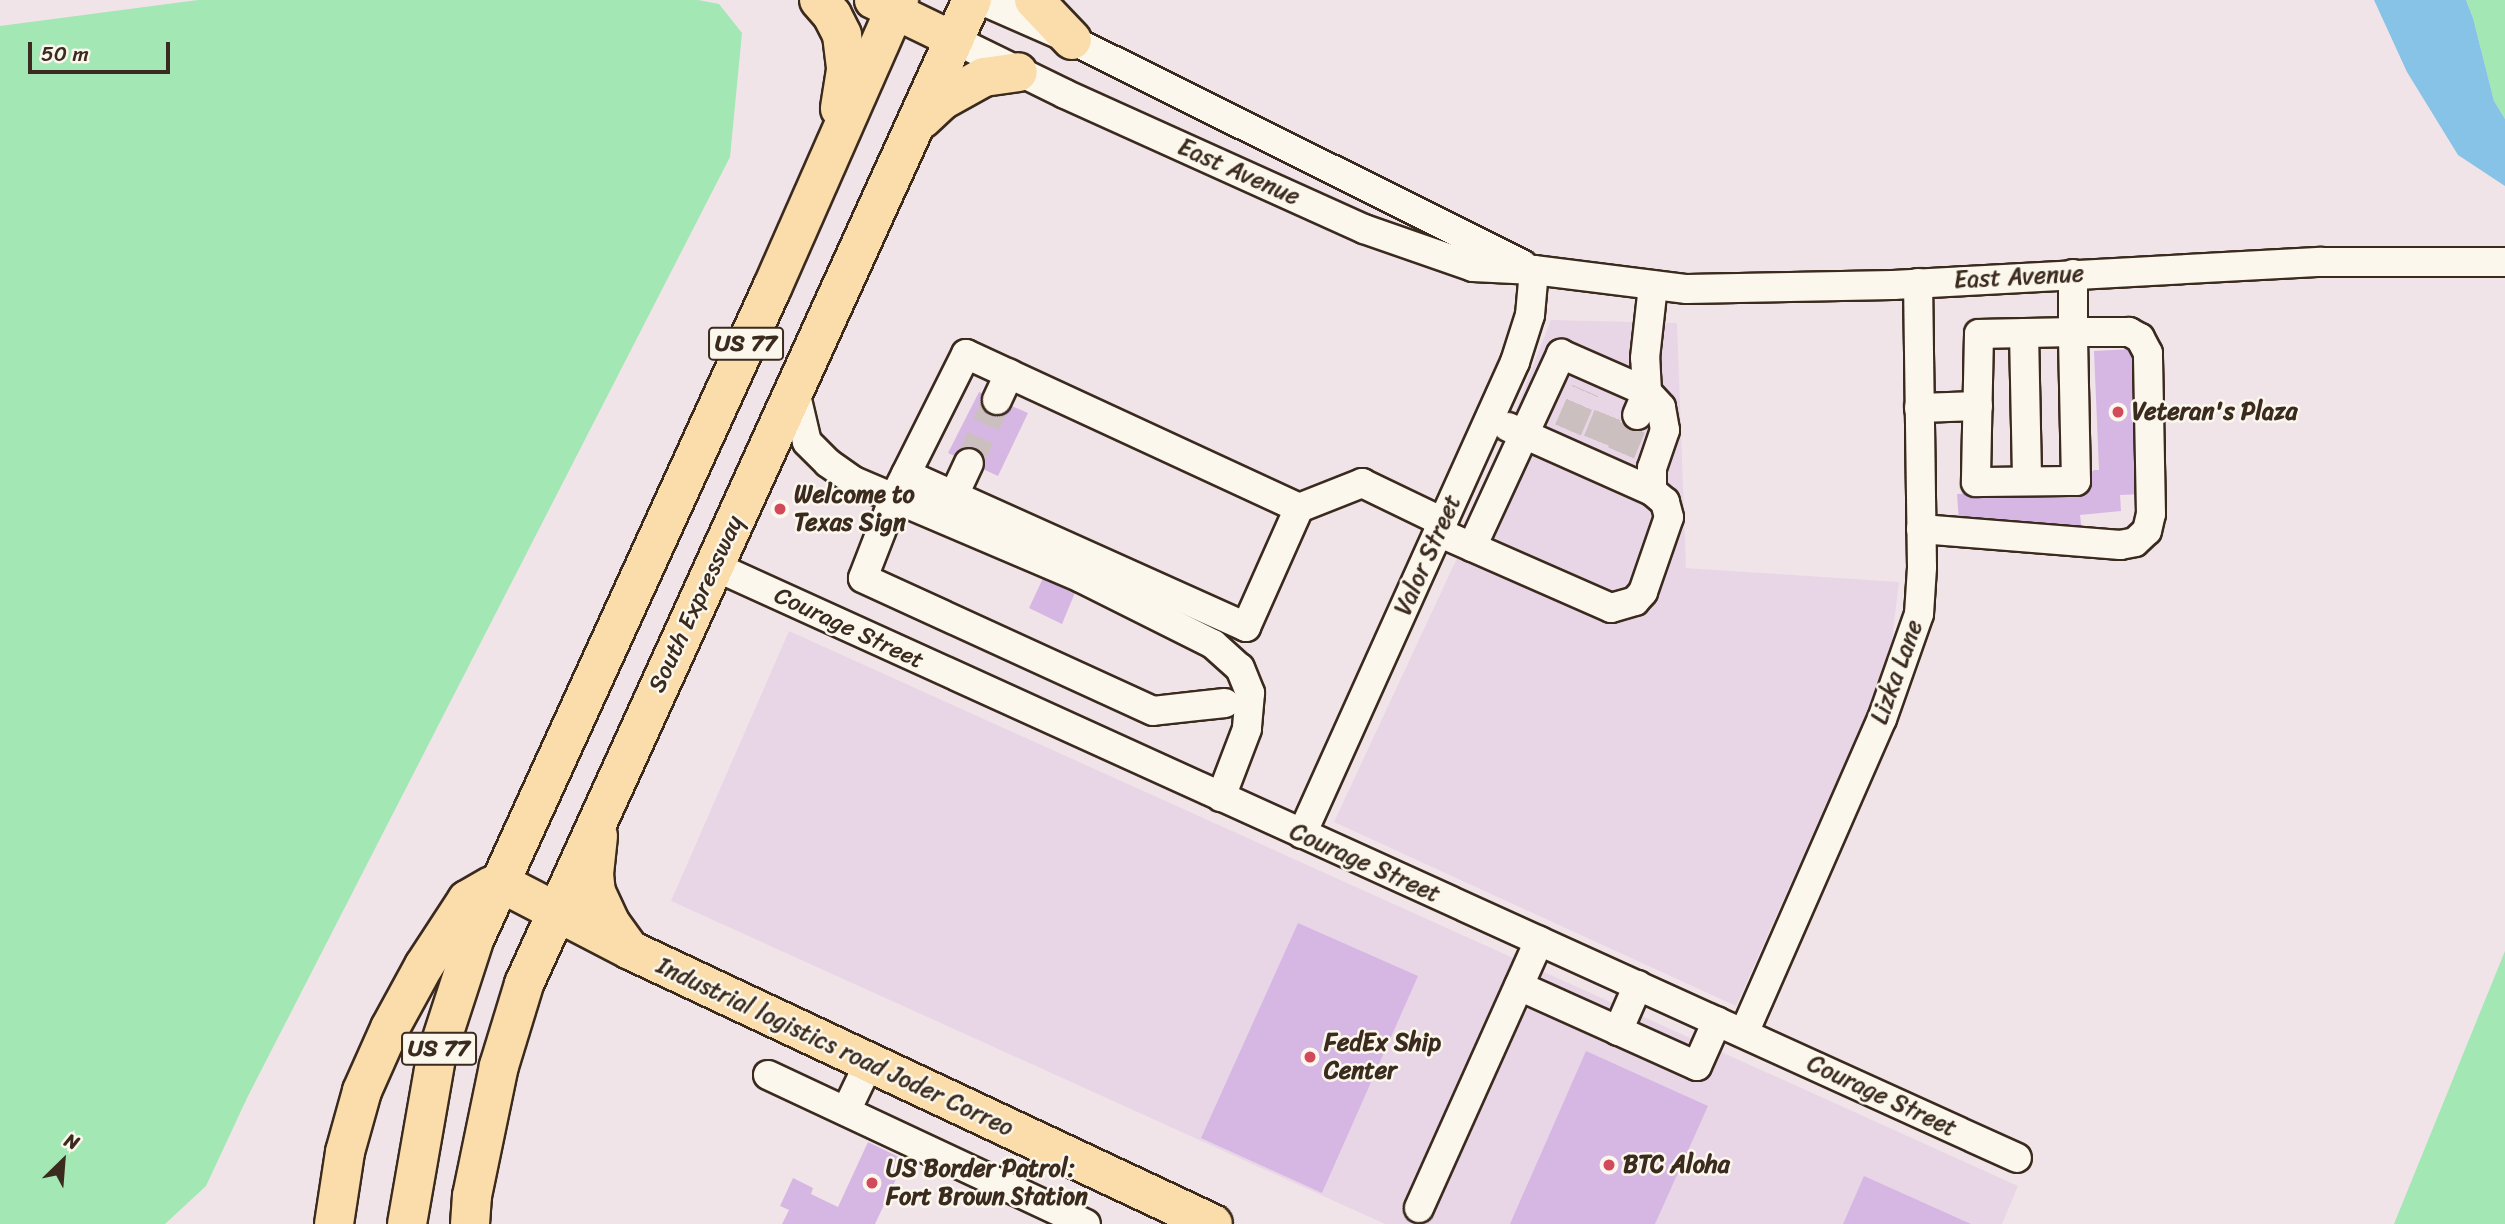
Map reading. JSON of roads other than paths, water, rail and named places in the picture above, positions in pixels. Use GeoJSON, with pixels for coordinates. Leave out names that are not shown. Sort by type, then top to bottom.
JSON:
{"type":"FeatureCollection","features":[{"type":"Feature","properties":{"kind":"highway"},"geometry":{"type":"LineString","coordinates":[[819,0],[832,15],[842,35],[846,70],[843,98],[826,167]]}},
{"type":"Feature","properties":{"kind":"highway","name":"South Expressway"},"geometry":{"type":"LineString","coordinates":[[470,1224],[472,1196],[499,1066],[524,984],[972,0]]}},
{"type":"Feature","properties":{"kind":"highway"},"geometry":{"type":"LineString","coordinates":[[1034,0],[1072,40]]}},
{"type":"Feature","properties":{"kind":"highway","name":"US 77"},"geometry":{"type":"LineString","coordinates":[[407,1224],[436,1058],[474,940],[826,167],[889,3]]}},
{"type":"Feature","properties":{"kind":"highway"},"geometry":{"type":"LineString","coordinates":[[918,123],[942,101],[984,77],[1018,72]]}},
{"type":"Feature","properties":{"kind":"highway"},"geometry":{"type":"LineString","coordinates":[[606,800],[595,855],[596,892],[611,924],[630,950]]}},
{"type":"Feature","properties":{"kind":"highway"},"geometry":{"type":"LineString","coordinates":[[334,1224],[345,1152],[362,1091],[390,1028],[424,966],[467,900],[499,881]]}},
{"type":"Feature","properties":{"kind":"highway","name":"Industrial logistics road Joder Correo"},"geometry":{"type":"LineString","coordinates":[[499,881],[555,914],[1213,1224]]}},
{"type":"Feature","properties":{"kind":"main road"},"geometry":{"type":"LineString","coordinates":[[889,3],[955,40]]}},
{"type":"Feature","properties":{"kind":"street","name":"East Avenue"},"geometry":{"type":"LineString","coordinates":[[981,0],[1072,40],[1534,270]]}},
{"type":"Feature","properties":{"kind":"street","name":"East Avenue"},"geometry":{"type":"LineString","coordinates":[[955,40],[1018,72],[1364,229],[1473,267],[1534,270],[1687,289],[1918,283],[2321,262],[2505,262]]}},
{"type":"Feature","properties":{"kind":"street","name":"Valor Street"},"geometry":{"type":"LineString","coordinates":[[1302,834],[1490,418],[1525,334],[1535,279],[1534,270]]}},
{"type":"Feature","properties":{"kind":"street"},"geometry":{"type":"LineString","coordinates":[[1921,529],[2120,545],[2135,542],[2147,531],[2151,514],[2148,353],[2140,338],[2129,332],[2073,332],[1979,334],[1976,482],[2076,481],[2073,332],[2073,274]]}},
{"type":"Feature","properties":{"kind":"street","name":"Lizka Lane"},"geometry":{"type":"LineString","coordinates":[[1744,1033],[1882,719],[1919,614],[1921,529],[1918,283]]}},
{"type":"Feature","properties":{"kind":"street"},"geometry":{"type":"LineString","coordinates":[[1630,398],[1645,358],[1653,285]]}},
{"type":"Feature","properties":{"kind":"street"},"geometry":{"type":"LineString","coordinates":[[2024,333],[2027,481]]}},
{"type":"Feature","properties":{"kind":"street"},"geometry":{"type":"LineString","coordinates":[[1225,704],[1153,711],[863,578],[900,486],[966,354],[1300,508]]}},
{"type":"Feature","properties":{"kind":"street"},"geometry":{"type":"LineString","coordinates":[[1472,547],[1560,354],[1590,380],[1630,398],[1661,407],[1665,430],[1652,468],[1652,491]]}},
{"type":"Feature","properties":{"kind":"street"},"geometry":{"type":"LineString","coordinates":[[998,400],[1009,374]]}},
{"type":"Feature","properties":{"kind":"street"},"geometry":{"type":"LineString","coordinates":[[795,391],[807,442],[828,463],[854,481],[954,495],[1246,627],[1300,508],[1362,483],[1472,547],[1611,608],[1625,606],[1643,592],[1669,517],[1665,502],[1604,458],[1564,440],[1524,434],[1490,418]]}},
{"type":"Feature","properties":{"kind":"street"},"geometry":{"type":"LineString","coordinates":[[1919,408],[1978,406]]}},
{"type":"Feature","properties":{"kind":"street"},"geometry":{"type":"LineString","coordinates":[[954,495],[969,463]]}},
{"type":"Feature","properties":{"kind":"street"},"geometry":{"type":"LineString","coordinates":[[900,486],[1213,644],[1240,668],[1250,694],[1247,729],[1221,797]]}},
{"type":"Feature","properties":{"kind":"street","name":"Courage Street"},"geometry":{"type":"LineString","coordinates":[[714,566],[2017,1158]]}},
{"type":"Feature","properties":{"kind":"street"},"geometry":{"type":"LineString","coordinates":[[1419,1208],[1539,941]]}},
{"type":"Feature","properties":{"kind":"street"},"geometry":{"type":"LineString","coordinates":[[1618,1031],[1638,985]]}},
{"type":"Feature","properties":{"kind":"street"},"geometry":{"type":"LineString","coordinates":[[1519,986],[1697,1066],[1717,1021]]}},
{"type":"Feature","properties":{"kind":"street"},"geometry":{"type":"LineString","coordinates":[[846,1111],[869,1063]]}},
{"type":"Feature","properties":{"kind":"street"},"geometry":{"type":"LineString","coordinates":[[768,1075],[846,1111],[1030,1212],[1086,1224]]}},
{"type":"Feature","properties":{"kind":"water"},"geometry":{"type":"Polygon","coordinates":[[[2374,0],[2466,0],[2494,101],[2505,119],[2505,186],[2458,155],[2407,72],[2374,0]]]}},
{"type":"Feature","properties":{"kind":"tunnel"},"geometry":{"type":"LineString","coordinates":[[1568,430],[1585,391]]}},
{"type":"Feature","properties":{"kind":"tunnel"},"geometry":{"type":"LineString","coordinates":[[969,463],[997,400]]}},
{"type":"Feature","properties":{"kind":"tunnel"},"geometry":{"type":"LineString","coordinates":[[1597,441],[1612,404]]}},
{"type":"Feature","properties":{"kind":"tunnel"},"geometry":{"type":"LineString","coordinates":[[1621,453],[1637,415]]}},
{"type":"Feature","properties":{"kind":"place","name":"Veteran's Plaza"},"geometry":{"type":"Point","coordinates":[2118,412]}},
{"type":"Feature","properties":{"kind":"place","name":"Welcome to Texas Sign"},"geometry":{"type":"Point","coordinates":[780,509]}},
{"type":"Feature","properties":{"kind":"place","name":"FedEx Ship Center"},"geometry":{"type":"Point","coordinates":[1310,1057]}},
{"type":"Feature","properties":{"kind":"place","name":"BTC Aloha"},"geometry":{"type":"Point","coordinates":[1609,1165]}},
{"type":"Feature","properties":{"kind":"place","name":"US Border Patrol: Fort Brown Station"},"geometry":{"type":"Point","coordinates":[872,1183]}}]}
